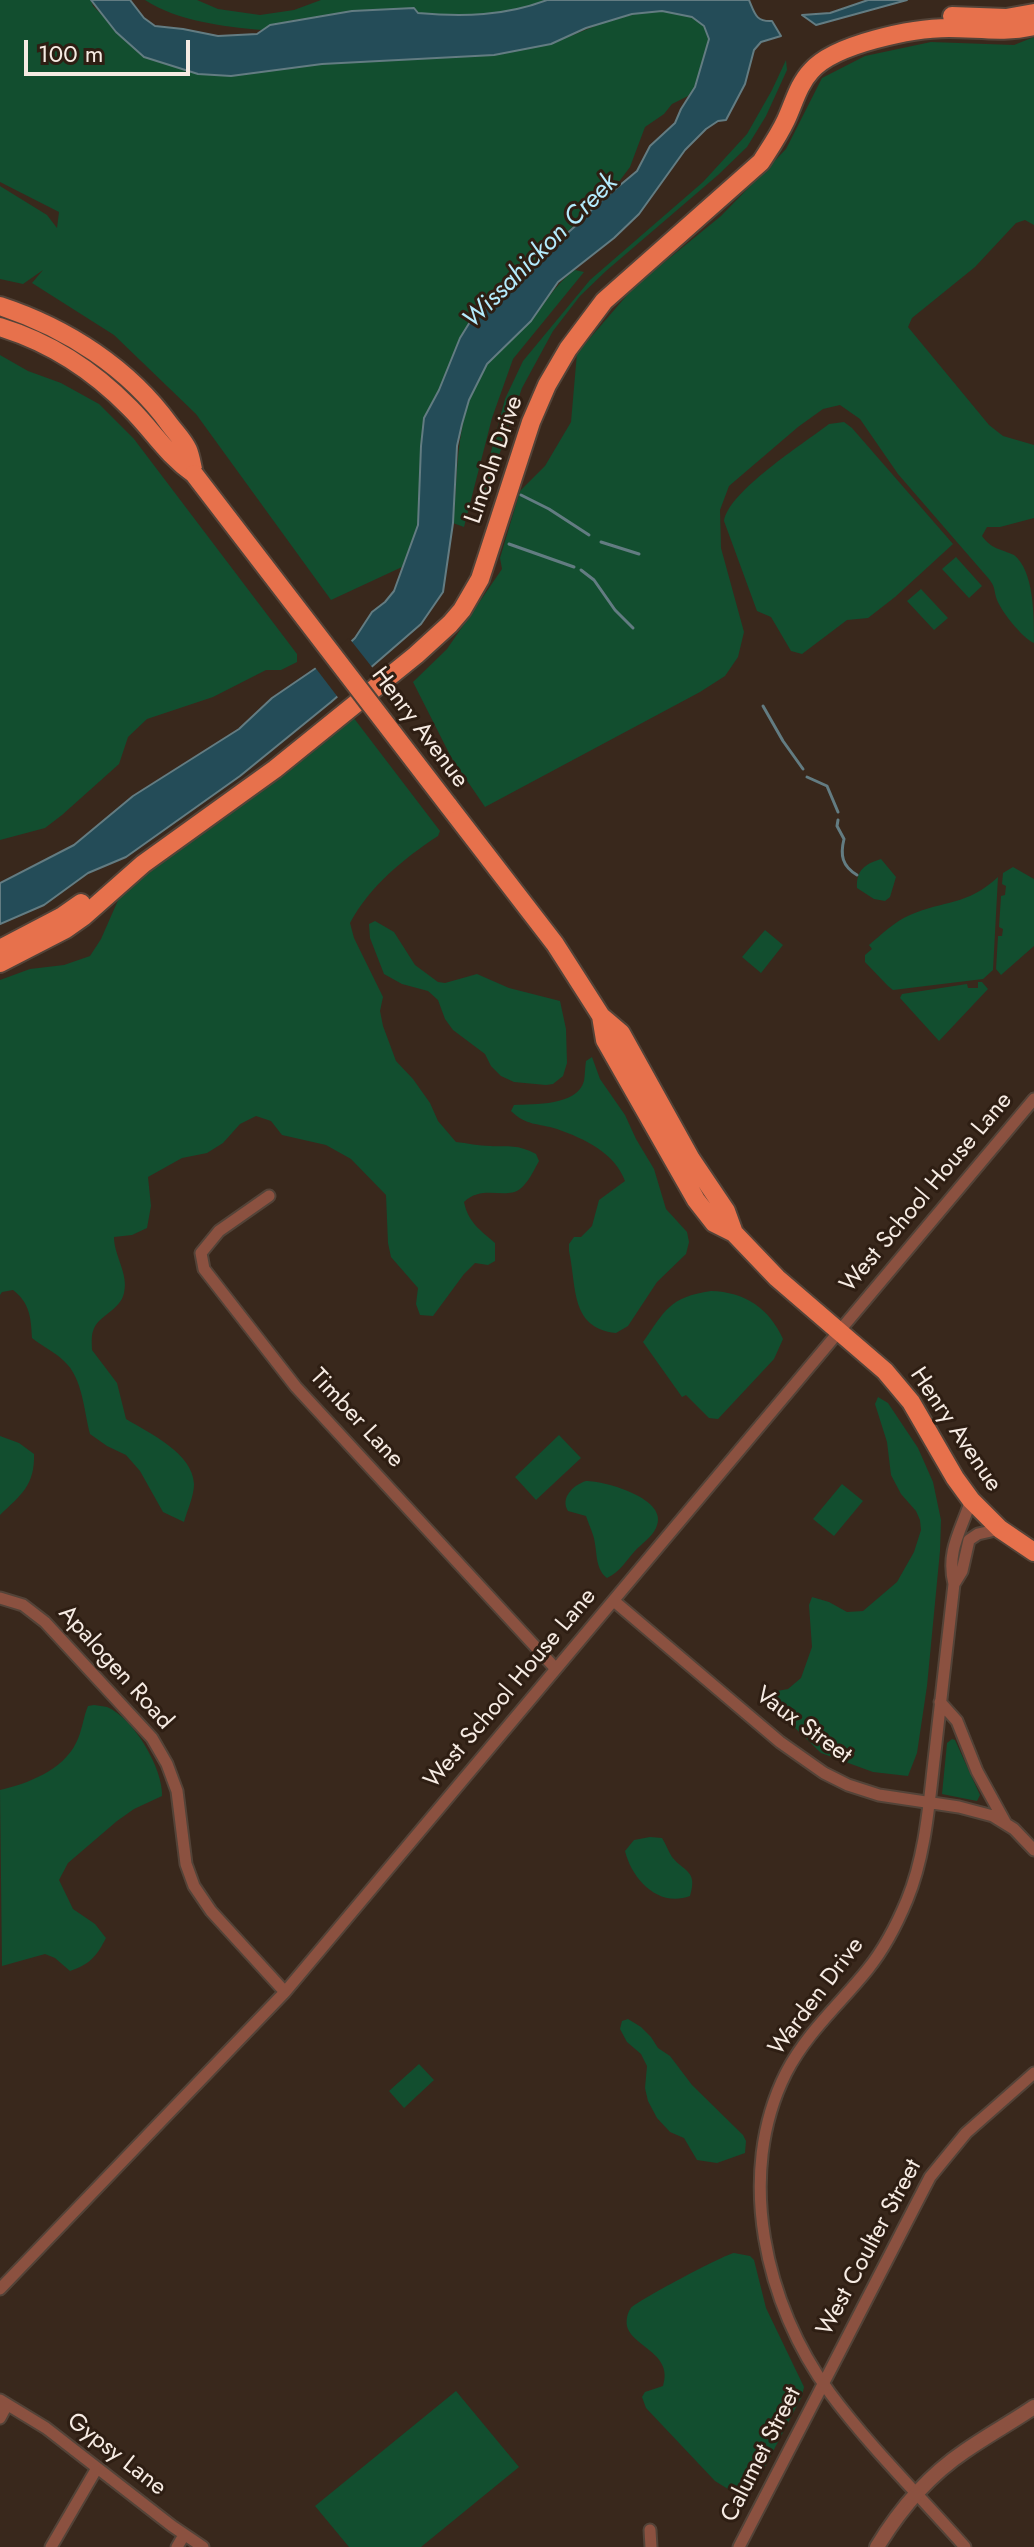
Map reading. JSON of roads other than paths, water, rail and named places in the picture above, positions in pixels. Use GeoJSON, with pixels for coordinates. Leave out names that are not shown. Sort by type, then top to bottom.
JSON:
{"type":"FeatureCollection","features":[{"type":"Feature","properties":{"kind":"main road","name":"Lincoln Drive"},"geometry":{"type":"LineString","coordinates":[[0,949],[79,905],[147,850],[248,779],[369,680],[452,604],[469,574],[527,399],[563,334],[595,293],[751,154],[768,129],[792,75],[809,56],[838,38],[920,17],[1006,18],[1034,13]]}},
{"type":"Feature","properties":{"kind":"main road","name":"Lincoln Drive"},"geometry":{"type":"LineString","coordinates":[[0,963],[83,917],[143,864],[275,769],[450,624],[480,579],[531,422],[547,385],[568,349],[591,316],[617,288],[761,162],[779,135],[802,83],[816,66],[828,56],[847,48],[915,31],[948,28],[1006,31],[1034,26]]}},
{"type":"Feature","properties":{"kind":"main road","name":"Henry Avenue"},"geometry":{"type":"LineString","coordinates":[[0,306],[69,336],[119,371],[156,406],[188,449],[194,474]]}},
{"type":"Feature","properties":{"kind":"main road","name":"Henry Avenue"},"geometry":{"type":"LineString","coordinates":[[0,327],[43,344],[90,373],[133,410],[173,458],[194,474],[555,944],[601,1016],[605,1040],[684,1182],[714,1223],[734,1233],[777,1278],[873,1359],[904,1392],[971,1500],[1000,1529],[1034,1552]]}},
{"type":"Feature","properties":{"kind":"street","name":"West School House Lane"},"geometry":{"type":"LineString","coordinates":[[0,2289],[285,1992],[1034,1099]]}},
{"type":"Feature","properties":{"kind":"street","name":"Timber Lane"},"geometry":{"type":"LineString","coordinates":[[269,1196],[211,1239],[201,1253],[204,1269],[279,1368],[556,1669]]}},
{"type":"Feature","properties":{"kind":"street","name":"Warden Drive"},"geometry":{"type":"LineString","coordinates":[[965,2547],[824,2384],[791,2324],[772,2269],[760,2197],[764,2142],[778,2090],[812,2032],[871,1966],[900,1916],[918,1866],[929,1802],[954,1584],[950,1568],[953,1548],[971,1500]]}},
{"type":"Feature","properties":{"kind":"street","name":"Warden Drive"},"geometry":{"type":"LineString","coordinates":[[954,1584],[962,1571],[969,1540],[978,1534],[1000,1529]]}},
{"type":"Feature","properties":{"kind":"street","name":"Apalogen Road"},"geometry":{"type":"LineString","coordinates":[[0,1598],[23,1605],[45,1622],[152,1738],[167,1764],[177,1791],[186,1864],[194,1886],[211,1911],[285,1992]]}},
{"type":"Feature","properties":{"kind":"street","name":"Vaux Street"},"geometry":{"type":"LineString","coordinates":[[614,1601],[780,1742],[824,1773],[879,1795],[981,1812],[1005,1823],[1034,1850]]}},
{"type":"Feature","properties":{"kind":"street"},"geometry":{"type":"LineString","coordinates":[[940,1702],[957,1721],[977,1771],[1005,1823]]}},
{"type":"Feature","properties":{"kind":"street","name":"West Coulter Street"},"geometry":{"type":"LineString","coordinates":[[824,2384],[939,2164],[966,2133],[1034,2073]]}},
{"type":"Feature","properties":{"kind":"street","name":"Calumet Street"},"geometry":{"type":"LineString","coordinates":[[739,2547],[824,2384]]}},
{"type":"Feature","properties":{"kind":"street"},"geometry":{"type":"LineString","coordinates":[[0,2418],[4,2403]]}},
{"type":"Feature","properties":{"kind":"street","name":"Gypsy Lane"},"geometry":{"type":"LineString","coordinates":[[4,2403],[38,2423],[203,2547]]}},
{"type":"Feature","properties":{"kind":"street"},"geometry":{"type":"LineString","coordinates":[[877,2547],[916,2492],[965,2451],[1034,2407]]}},
{"type":"Feature","properties":{"kind":"street"},"geometry":{"type":"LineString","coordinates":[[51,2547],[97,2468]]}},
{"type":"Feature","properties":{"kind":"street"},"geometry":{"type":"LineString","coordinates":[[650,2530],[651,2547]]}},
{"type":"Feature","properties":{"kind":"street"},"geometry":{"type":"LineString","coordinates":[[177,2547],[184,2535]]}},
{"type":"Feature","properties":{"kind":"water"},"geometry":{"type":"Polygon","coordinates":[[[91,0],[130,0],[155,26],[218,36],[257,34],[270,25],[352,11],[414,8],[418,13],[468,15],[500,12],[547,0],[749,0],[757,16],[772,21],[781,36],[761,42],[754,50],[745,84],[726,120],[706,129],[685,150],[639,214],[558,282],[531,321],[487,364],[469,400],[457,446],[453,523],[443,592],[421,624],[240,776],[126,857],[88,873],[44,905],[0,924],[0,883],[74,845],[133,796],[239,729],[272,698],[341,651],[355,638],[372,612],[394,591],[418,525],[424,418],[460,338],[473,317],[637,171],[650,146],[675,123],[695,87],[709,39],[704,26],[692,17],[662,11],[632,14],[586,28],[551,44],[494,55],[322,64],[231,76],[198,74],[144,57],[116,32],[91,0]]]}},
{"type":"Feature","properties":{"kind":"water"},"geometry":{"type":"Polygon","coordinates":[[[868,0],[907,0],[816,25],[802,15],[830,13],[868,0]]]}},
{"type":"Feature","properties":{"kind":"waterway"},"geometry":{"type":"LineString","coordinates":[[521,495],[589,535]]}},
{"type":"Feature","properties":{"kind":"waterway"},"geometry":{"type":"LineString","coordinates":[[601,542],[639,554]]}},
{"type":"Feature","properties":{"kind":"waterway"},"geometry":{"type":"LineString","coordinates":[[509,544],[574,567]]}},
{"type":"Feature","properties":{"kind":"waterway"},"geometry":{"type":"LineString","coordinates":[[581,570],[594,580],[615,610],[633,628]]}},
{"type":"Feature","properties":{"kind":"waterway"},"geometry":{"type":"LineString","coordinates":[[763,706],[803,769]]}},
{"type":"Feature","properties":{"kind":"waterway"},"geometry":{"type":"LineString","coordinates":[[807,777],[827,786],[838,812]]}},
{"type":"Feature","properties":{"kind":"waterway"},"geometry":{"type":"LineString","coordinates":[[838,820],[837,826],[844,839],[843,860],[857,875]]}},
{"type":"Feature","properties":{"kind":"water label","name":"Wissahickon Creek"},"geometry":{"type":"Point","coordinates":[541,252]}}]}
